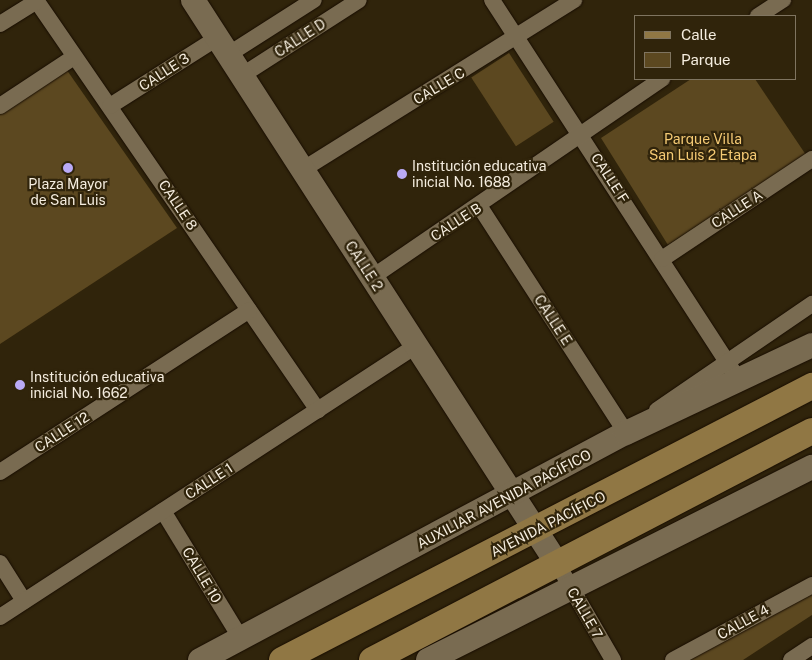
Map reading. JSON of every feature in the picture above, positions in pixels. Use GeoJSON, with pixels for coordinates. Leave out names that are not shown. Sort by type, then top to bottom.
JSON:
{"type":"FeatureCollection","features":[{"type":"Feature","properties":{"kind":"main road","name":"CALLE 2"},"geometry":{"type":"LineString","coordinates":[[193,0],[371,278],[418,345],[516,495],[564,576]]}},
{"type":"Feature","properties":{"kind":"main road","name":"AUXILIAR AVENIDA PACÍFICO"},"geometry":{"type":"LineString","coordinates":[[200,660],[516,495],[626,433],[740,382],[812,345]]}},
{"type":"Feature","properties":{"kind":"main road","name":"AVENIDA PACÍFICO"},"geometry":{"type":"LineString","coordinates":[[282,660],[538,530],[812,386]]}},
{"type":"Feature","properties":{"kind":"main road"},"geometry":{"type":"LineString","coordinates":[[428,660],[564,576],[812,431]]}},
{"type":"Feature","properties":{"kind":"main road"},"geometry":{"type":"LineString","coordinates":[[372,660],[812,467]]}},
{"type":"Feature","properties":{"kind":"street"},"geometry":{"type":"LineString","coordinates":[[0,24],[36,0]]}},
{"type":"Feature","properties":{"kind":"street","name":"CALLE 8"},"geometry":{"type":"LineString","coordinates":[[36,0],[318,410]]}},
{"type":"Feature","properties":{"kind":"street","name":"CALLE D"},"geometry":{"type":"LineString","coordinates":[[222,47],[314,0]]}},
{"type":"Feature","properties":{"kind":"street","name":"CALLE D"},"geometry":{"type":"LineString","coordinates":[[241,76],[359,0]]}},
{"type":"Feature","properties":{"kind":"street","name":"CALLE F"},"geometry":{"type":"LineString","coordinates":[[492,0],[516,39],[580,132],[740,382]]}},
{"type":"Feature","properties":{"kind":"street","name":"CALLE C"},"geometry":{"type":"LineString","coordinates":[[302,170],[516,39],[574,0]]}},
{"type":"Feature","properties":{"kind":"street"},"geometry":{"type":"LineString","coordinates":[[760,15],[783,0]]}},
{"type":"Feature","properties":{"kind":"street","name":"CALLE 3"},"geometry":{"type":"LineString","coordinates":[[110,106],[222,47]]}},
{"type":"Feature","properties":{"kind":"street"},"geometry":{"type":"LineString","coordinates":[[0,106],[74,57]]}},
{"type":"Feature","properties":{"kind":"street","name":"CALLE B"},"geometry":{"type":"LineString","coordinates":[[371,278],[480,207],[580,132],[660,80]]}},
{"type":"Feature","properties":{"kind":"street","name":"CALLE A"},"geometry":{"type":"LineString","coordinates":[[662,259],[812,159]]}},
{"type":"Feature","properties":{"kind":"street","name":"CALLE E"},"geometry":{"type":"LineString","coordinates":[[480,207],[626,433]]}},
{"type":"Feature","properties":{"kind":"street"},"geometry":{"type":"LineString","coordinates":[[626,433],[726,359],[812,304]]}},
{"type":"Feature","properties":{"kind":"street","name":"CALLE 12"},"geometry":{"type":"LineString","coordinates":[[0,472],[249,310]]}},
{"type":"Feature","properties":{"kind":"street","name":"CALLE 1"},"geometry":{"type":"LineString","coordinates":[[0,617],[418,345]]}},
{"type":"Feature","properties":{"kind":"street","name":"CALLE 10"},"geometry":{"type":"LineString","coordinates":[[163,511],[241,639]]}},
{"type":"Feature","properties":{"kind":"street"},"geometry":{"type":"LineString","coordinates":[[0,563],[24,600]]}},
{"type":"Feature","properties":{"kind":"street","name":"CALLE 7"},"geometry":{"type":"LineString","coordinates":[[564,576],[613,660]]}},
{"type":"Feature","properties":{"kind":"street","name":"CALLE 4"},"geometry":{"type":"LineString","coordinates":[[673,660],[812,584]]}},
{"type":"Feature","properties":{"kind":"street"},"geometry":{"type":"LineString","coordinates":[[790,660],[812,646]]}},
{"type":"Feature","properties":{"kind":"green space"},"geometry":{"type":"Polygon","coordinates":[[[509,53],[554,122],[516,146],[471,78],[509,53]]]}},
{"type":"Feature","properties":{"kind":"green space","name":"Plaza Mayor de San Luis"},"geometry":{"type":"Polygon","coordinates":[[[64,66],[177,228],[0,344],[0,108],[64,66]]]}},
{"type":"Feature","properties":{"kind":"green space","name":"Parque Villa San Luis 2 Etapa"},"geometry":{"type":"Polygon","coordinates":[[[689,80],[756,80],[806,155],[668,245],[601,138],[689,80]]]}},
{"type":"Feature","properties":{"kind":"green space"},"geometry":{"type":"Polygon","coordinates":[[[812,592],[812,615],[743,660],[688,660],[812,592]]]}},
{"type":"Feature","properties":{"kind":"place","name":"Plaza Mayor de San Luis"},"geometry":{"type":"Point","coordinates":[68,168]}},
{"type":"Feature","properties":{"kind":"place","name":"Institución educativa inicial No. 1688"},"geometry":{"type":"Point","coordinates":[402,174]}},
{"type":"Feature","properties":{"kind":"place","name":"Institución educativa inicial No. 1662"},"geometry":{"type":"Point","coordinates":[20,385]}}]}
